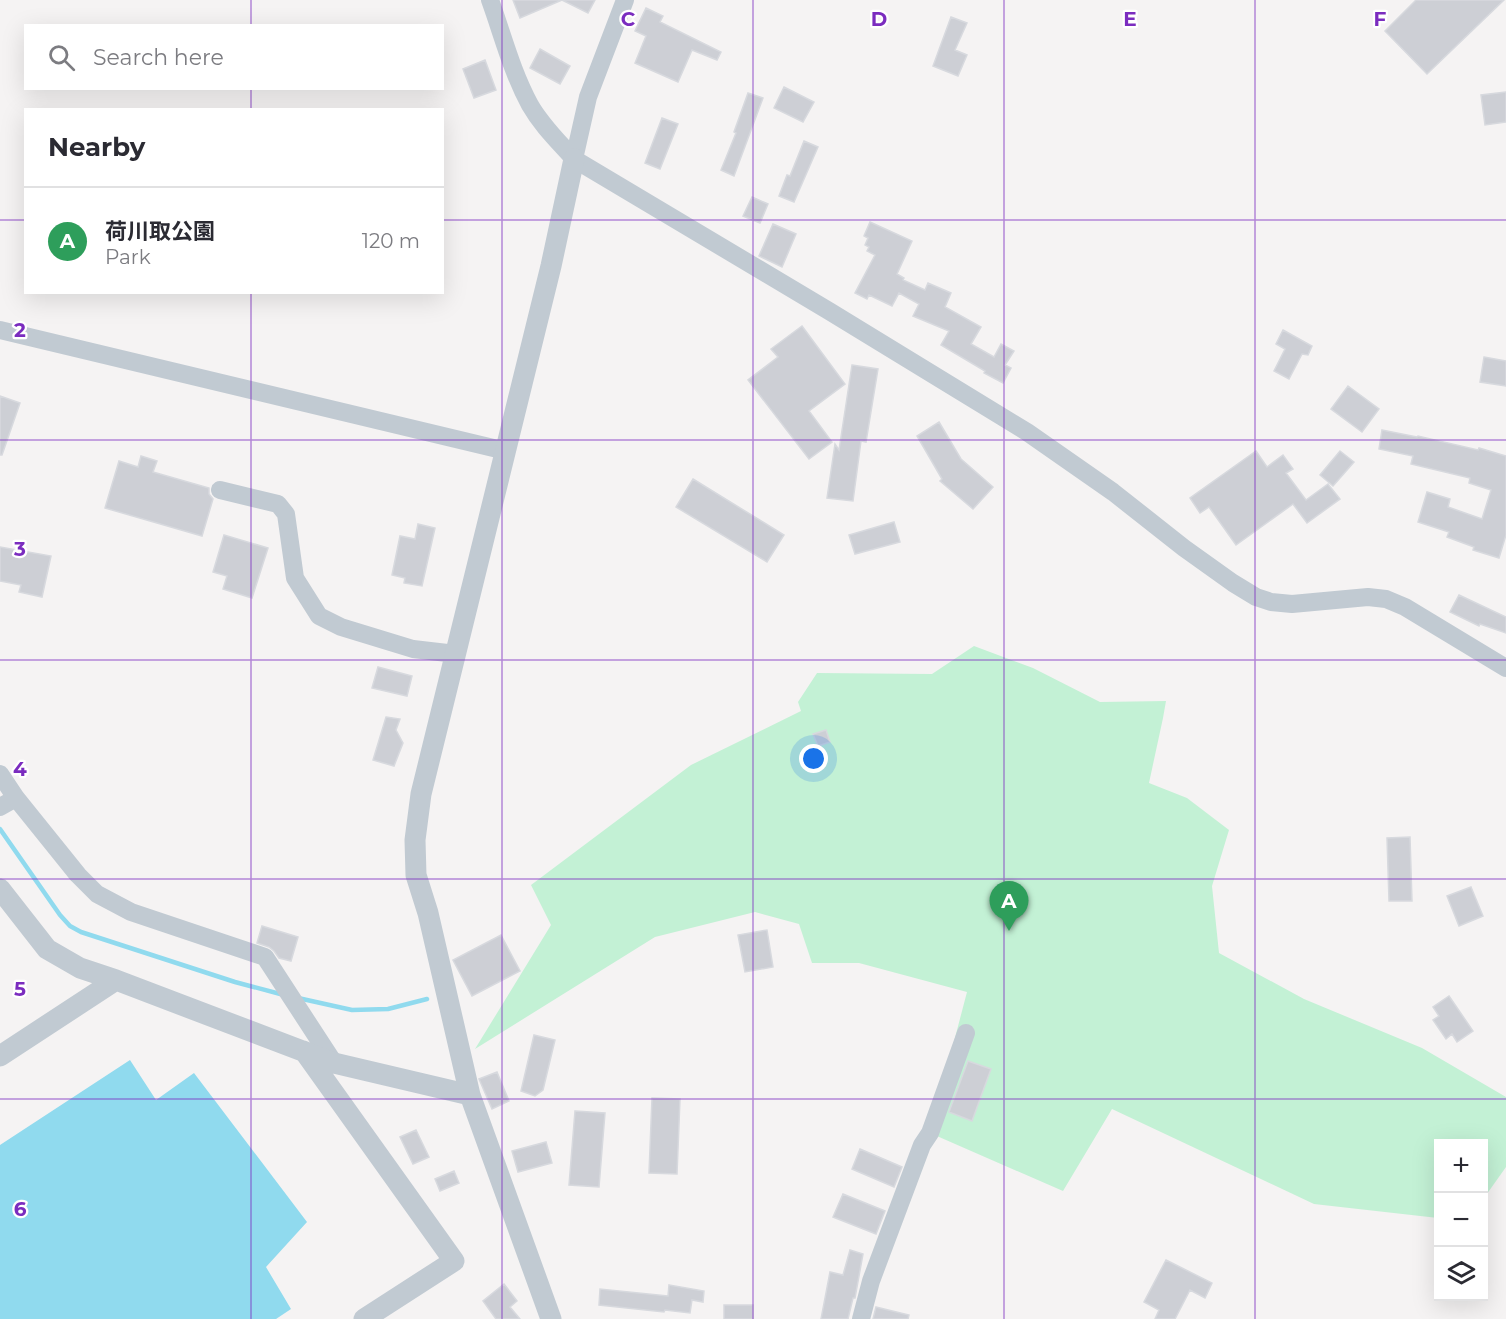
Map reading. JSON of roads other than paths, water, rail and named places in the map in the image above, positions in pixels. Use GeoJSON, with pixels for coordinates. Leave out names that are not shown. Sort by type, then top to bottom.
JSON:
{"type":"FeatureCollection","features":[{"type":"Feature","properties":{"kind":"street"},"geometry":{"type":"LineString","coordinates":[[490,0],[509,57],[531,107],[545,127],[574,159],[1027,432],[1113,492],[1233,584],[1256,597],[1271,602],[1292,604],[1368,597],[1386,599],[1406,607],[1506,668]]}},
{"type":"Feature","properties":{"kind":"street"},"geometry":{"type":"LineString","coordinates":[[555,1316],[470,1095],[428,913],[416,875],[415,840],[421,794],[551,266],[588,97],[626,0]]}},
{"type":"Feature","properties":{"kind":"street"},"geometry":{"type":"LineString","coordinates":[[0,330],[506,451]]}},
{"type":"Feature","properties":{"kind":"street"},"geometry":{"type":"LineString","coordinates":[[220,490],[278,504],[286,514],[294,578],[319,616],[341,627],[413,649],[456,654]]}},
{"type":"Feature","properties":{"kind":"street"},"geometry":{"type":"LineString","coordinates":[[0,774],[16,798],[78,875],[97,894],[131,912],[265,957],[277,974],[309,1042],[453,1261],[364,1319]]}},
{"type":"Feature","properties":{"kind":"street"},"geometry":{"type":"LineString","coordinates":[[0,807],[16,798]]}},
{"type":"Feature","properties":{"kind":"street"},"geometry":{"type":"LineString","coordinates":[[0,889],[47,949],[80,968],[309,1042],[334,1063],[470,1095]]}},
{"type":"Feature","properties":{"kind":"street"},"geometry":{"type":"LineString","coordinates":[[0,1056],[116,980]]}},
{"type":"Feature","properties":{"kind":"street"},"geometry":{"type":"LineString","coordinates":[[861,1319],[875,1271],[922,1145],[930,1133],[966,1033]]}},
{"type":"Feature","properties":{"kind":"water"},"geometry":{"type":"Polygon","coordinates":[[[130,1060],[156,1100],[194,1073],[307,1222],[266,1267],[291,1309],[276,1319],[0,1319],[0,1145],[130,1060]]]}},
{"type":"Feature","properties":{"kind":"waterway"},"geometry":{"type":"LineString","coordinates":[[0,829],[70,926],[81,932],[235,982],[284,995]]}},
{"type":"Feature","properties":{"kind":"waterway"},"geometry":{"type":"LineString","coordinates":[[298,998],[352,1010],[388,1009],[427,999]]}},
{"type":"Feature","properties":{"kind":"place","name":"荷川取公園"},"geometry":{"type":"Point","coordinates":[1009,931]}}]}
